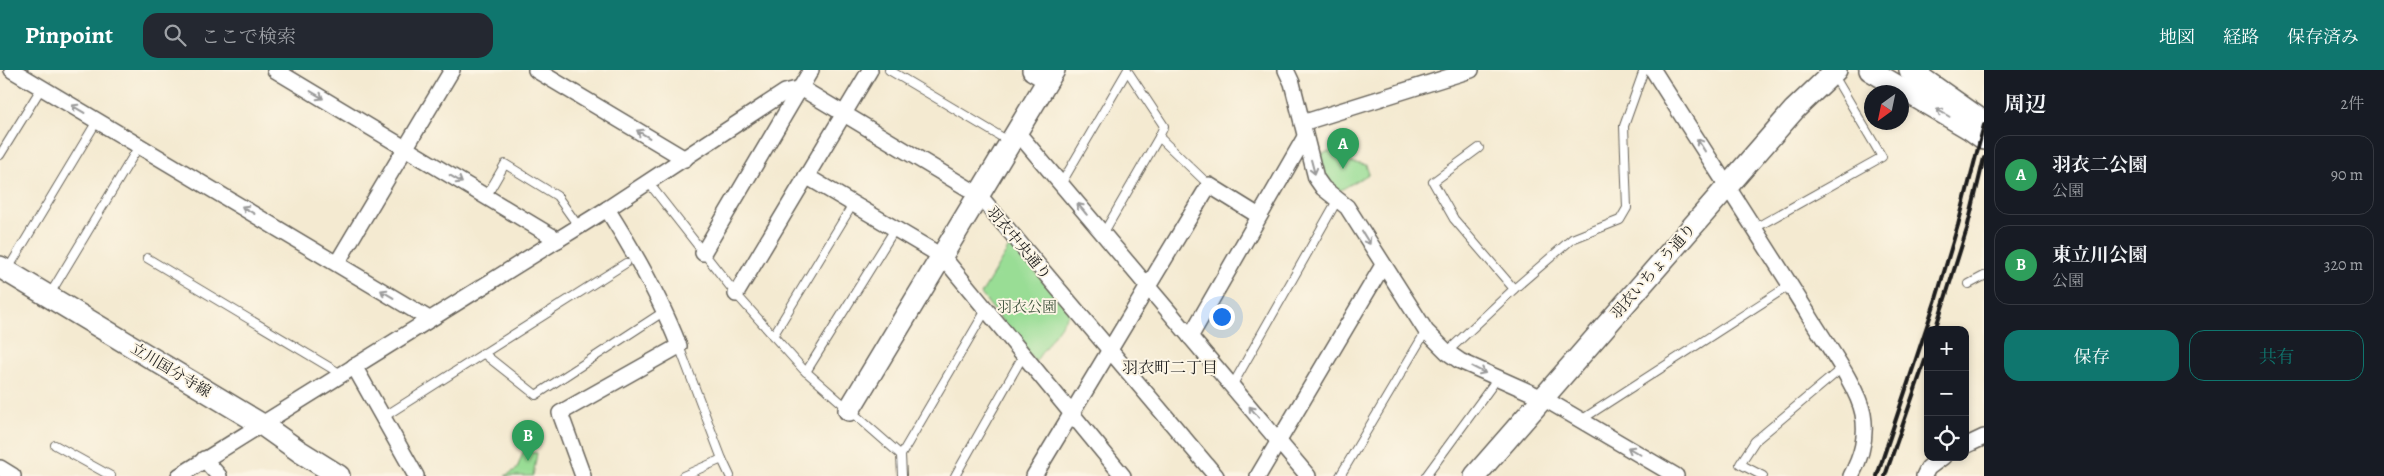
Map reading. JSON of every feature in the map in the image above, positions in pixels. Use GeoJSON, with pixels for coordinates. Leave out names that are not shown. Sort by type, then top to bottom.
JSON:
{"type":"FeatureCollection","features":[{"type":"Feature","properties":{"kind":"street"},"geometry":{"type":"LineString","coordinates":[[12,70],[429,319]]}},
{"type":"Feature","properties":{"kind":"street"},"geometry":{"type":"LineString","coordinates":[[275,70],[558,240]]}},
{"type":"Feature","properties":{"kind":"street"},"geometry":{"type":"LineString","coordinates":[[337,263],[452,70]]}},
{"type":"Feature","properties":{"kind":"street"},"geometry":{"type":"LineString","coordinates":[[536,70],[685,159]]}},
{"type":"Feature","properties":{"kind":"street"},"geometry":{"type":"LineString","coordinates":[[736,294],[870,70]]}},
{"type":"Feature","properties":{"kind":"street"},"geometry":{"type":"LineString","coordinates":[[1286,70],[1292,83],[1316,178],[1323,188],[1347,207],[1426,332],[1447,352],[1497,379],[1543,398],[1676,476]]}},
{"type":"Feature","properties":{"kind":"street"},"geometry":{"type":"LineString","coordinates":[[1190,337],[1259,216],[1303,130],[1471,70]]}},
{"type":"Feature","properties":{"kind":"street"},"geometry":{"type":"LineString","coordinates":[[1653,70],[1726,187],[1756,228],[1842,368],[1862,412],[1865,438],[1859,462],[1851,476]]}},
{"type":"Feature","properties":{"kind":"street"},"geometry":{"type":"LineString","coordinates":[[1870,70],[1970,128],[1984,139]]}},
{"type":"Feature","properties":{"kind":"street"},"geometry":{"type":"LineString","coordinates":[[1910,70],[1984,122]]}},
{"type":"Feature","properties":{"kind":"street","name":"羽衣いちょう通り"},"geometry":{"type":"LineString","coordinates":[[1475,476],[1794,110],[1834,71]]}},
{"type":"Feature","properties":{"kind":"street","name":"羽衣中央通り"},"geometry":{"type":"LineString","coordinates":[[1045,73],[1014,137],[979,196],[1216,476]]}},
{"type":"Feature","properties":{"kind":"street"},"geometry":{"type":"LineString","coordinates":[[179,476],[579,227],[786,92],[804,76]]}},
{"type":"Feature","properties":{"kind":"street"},"geometry":{"type":"LineString","coordinates":[[804,76],[844,114],[979,196],[849,410]]}},
{"type":"Feature","properties":{"kind":"street"},"geometry":{"type":"LineString","coordinates":[[703,253],[804,76]]}},
{"type":"Feature","properties":{"kind":"street"},"geometry":{"type":"LineString","coordinates":[[1014,137],[1061,184],[1308,476]]}},
{"type":"Feature","properties":{"kind":"street"},"geometry":{"type":"LineString","coordinates":[[806,176],[943,257],[1071,414],[1115,472]]}},
{"type":"Feature","properties":{"kind":"street"},"geometry":{"type":"LineString","coordinates":[[1034,476],[1208,185],[1259,216]]}},
{"type":"Feature","properties":{"kind":"street"},"geometry":{"type":"LineString","coordinates":[[583,476],[560,413],[679,346],[665,311],[637,257],[607,209]]}},
{"type":"Feature","properties":{"kind":"street"},"geometry":{"type":"LineString","coordinates":[[1258,476],[1383,265]]}},
{"type":"Feature","properties":{"kind":"street","name":"立川国分寺線"},"geometry":{"type":"LineString","coordinates":[[2,270],[49,296],[261,424],[299,451],[340,476]]}},
{"type":"Feature","properties":{"kind":"street"},"geometry":{"type":"LineString","coordinates":[[347,370],[382,418],[416,476]]}},
{"type":"Feature","properties":{"kind":"street"},"geometry":{"type":"LineString","coordinates":[[1969,444],[1984,437]]}},
{"type":"Feature","properties":{"kind":"street"},"geometry":{"type":"LineString","coordinates":[[204,460],[219,476]]}},
{"type":"Feature","properties":{"kind":"street"},"geometry":{"type":"LineString","coordinates":[[1924,476],[1928,468],[1937,461]]}},
{"type":"Feature","properties":{"kind":"street"},"geometry":{"type":"LineString","coordinates":[[0,468],[13,476]]}},
{"type":"Feature","properties":{"kind":"lane"},"geometry":{"type":"LineString","coordinates":[[889,70],[1014,137]]}},
{"type":"Feature","properties":{"kind":"lane"},"geometry":{"type":"LineString","coordinates":[[1061,184],[1127,70],[1164,126],[1104,234]]}},
{"type":"Feature","properties":{"kind":"lane"},"geometry":{"type":"LineString","coordinates":[[1447,352],[1572,238],[1620,220],[1627,208],[1624,126],[1644,70]]}},
{"type":"Feature","properties":{"kind":"lane"},"geometry":{"type":"LineString","coordinates":[[1756,228],[1882,157],[1834,71]]}},
{"type":"Feature","properties":{"kind":"lane"},"geometry":{"type":"LineString","coordinates":[[0,155],[42,88]]}},
{"type":"Feature","properties":{"kind":"lane"},"geometry":{"type":"LineString","coordinates":[[2,270],[96,120]]}},
{"type":"Feature","properties":{"kind":"lane"},"geometry":{"type":"LineString","coordinates":[[1159,137],[1208,185]]}},
{"type":"Feature","properties":{"kind":"lane"},"geometry":{"type":"LineString","coordinates":[[49,296],[139,146]]}},
{"type":"Feature","properties":{"kind":"lane"},"geometry":{"type":"LineString","coordinates":[[1479,148],[1432,182],[1454,219],[1514,289]]}},
{"type":"Feature","properties":{"kind":"lane"},"geometry":{"type":"LineString","coordinates":[[486,197],[505,164],[557,196],[579,227]]}},
{"type":"Feature","properties":{"kind":"lane"},"geometry":{"type":"LineString","coordinates":[[648,182],[736,294],[806,372],[901,455]]}},
{"type":"Feature","properties":{"kind":"lane"},"geometry":{"type":"LineString","coordinates":[[1232,386],[1338,199]]}},
{"type":"Feature","properties":{"kind":"lane"},"geometry":{"type":"LineString","coordinates":[[774,336],[853,204]]}},
{"type":"Feature","properties":{"kind":"lane"},"geometry":{"type":"LineString","coordinates":[[806,372],[895,229]]}},
{"type":"Feature","properties":{"kind":"lane"},"geometry":{"type":"LineString","coordinates":[[148,258],[347,370]]}},
{"type":"Feature","properties":{"kind":"lane"},"geometry":{"type":"LineString","coordinates":[[382,418],[626,263]]}},
{"type":"Feature","properties":{"kind":"lane"},"geometry":{"type":"LineString","coordinates":[[1969,284],[1984,276]]}},
{"type":"Feature","properties":{"kind":"lane"},"geometry":{"type":"LineString","coordinates":[[1581,420],[1790,285]]}},
{"type":"Feature","properties":{"kind":"lane"},"geometry":{"type":"LineString","coordinates":[[902,476],[901,455],[986,310]]}},
{"type":"Feature","properties":{"kind":"lane"},"geometry":{"type":"LineString","coordinates":[[484,353],[536,395],[657,316]]}},
{"type":"Feature","properties":{"kind":"lane"},"geometry":{"type":"LineString","coordinates":[[1340,476],[1426,332]]}},
{"type":"Feature","properties":{"kind":"lane"},"geometry":{"type":"LineString","coordinates":[[679,346],[730,476]]}},
{"type":"Feature","properties":{"kind":"lane"},"geometry":{"type":"LineString","coordinates":[[955,476],[1023,356]]}},
{"type":"Feature","properties":{"kind":"lane"},"geometry":{"type":"LineString","coordinates":[[1763,476],[1740,464],[1755,441],[1842,368]]}},
{"type":"Feature","properties":{"kind":"lane"},"geometry":{"type":"LineString","coordinates":[[1426,476],[1497,379]]}},
{"type":"Feature","properties":{"kind":"lane"},"geometry":{"type":"LineString","coordinates":[[55,445],[111,476]]}},
{"type":"Feature","properties":{"kind":"lane"},"geometry":{"type":"LineString","coordinates":[[683,476],[722,459]]}},
{"type":"Feature","properties":{"kind":"green space"},"geometry":{"type":"Polygon","coordinates":[[[1336,150],[1339,160],[1366,165],[1369,174],[1337,192],[1328,189],[1314,156],[1336,150]]]}},
{"type":"Feature","properties":{"kind":"green space","name":"羽衣公園"},"geometry":{"type":"Polygon","coordinates":[[[1011,244],[1070,312],[1035,362],[981,294],[1011,244]]]}},
{"type":"Feature","properties":{"kind":"green space"},"geometry":{"type":"Polygon","coordinates":[[[523,452],[537,453],[533,476],[505,476],[517,469],[523,452]]]}},
{"type":"Feature","properties":{"kind":"railway"},"geometry":{"type":"LineString","coordinates":[[1877,476],[1936,299],[1958,225],[1984,125]]}},
{"type":"Feature","properties":{"kind":"railway"},"geometry":{"type":"LineString","coordinates":[[1936,326],[1967,229],[1984,158]]}},
{"type":"Feature","properties":{"kind":"railway"},"geometry":{"type":"LineString","coordinates":[[1885,476],[1924,364]]}},
{"type":"Feature","properties":{"kind":"place","name":"羽衣二公園"},"geometry":{"type":"Point","coordinates":[1343,169]}},
{"type":"Feature","properties":{"kind":"place","name":"東立川公園"},"geometry":{"type":"Point","coordinates":[528,461]}},
{"type":"Feature","properties":{"kind":"district","name":"羽衣町二丁目"},"geometry":{"type":"Point","coordinates":[1170,367]}}]}
